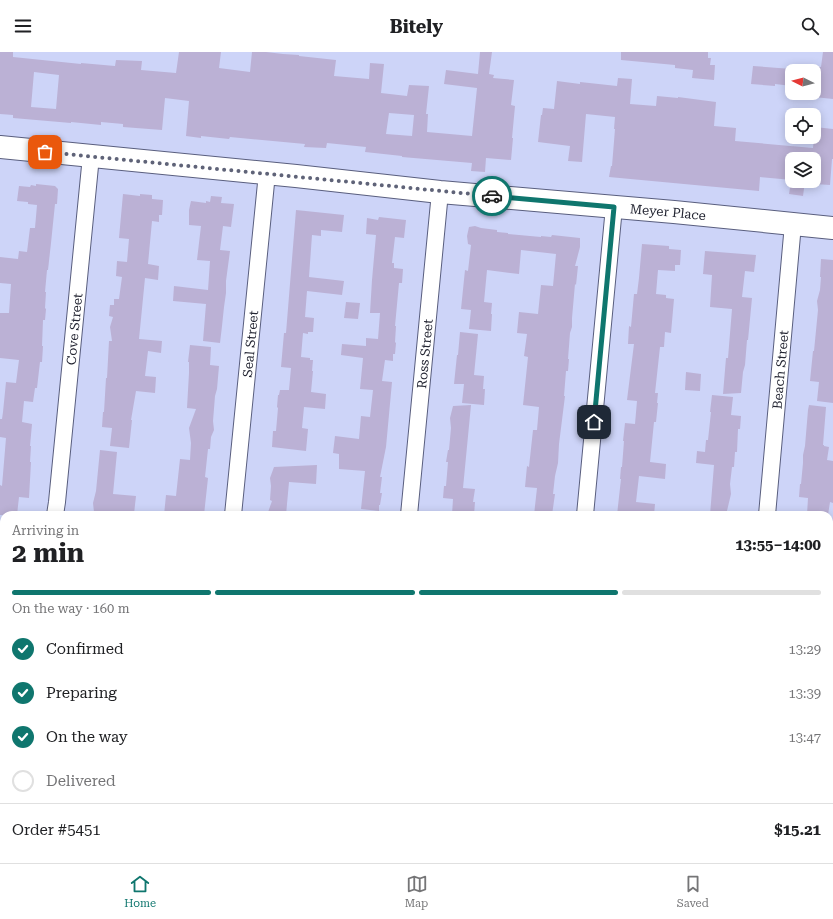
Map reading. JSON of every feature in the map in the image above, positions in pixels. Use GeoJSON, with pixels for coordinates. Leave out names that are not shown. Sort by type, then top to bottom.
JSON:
{"type":"FeatureCollection","features":[{"type":"Feature","properties":{"kind":"street","name":"Meyer Place"},"geometry":{"type":"LineString","coordinates":[[0,148],[267,173],[440,192],[833,228]]}},
{"type":"Feature","properties":{"kind":"street","name":"Cove Street"},"geometry":{"type":"LineString","coordinates":[[56,508],[91,156]]}},
{"type":"Feature","properties":{"kind":"street","name":"Seal Street"},"geometry":{"type":"LineString","coordinates":[[233,511],[267,173]]}},
{"type":"Feature","properties":{"kind":"street","name":"Ross Street"},"geometry":{"type":"LineString","coordinates":[[409,511],[440,192]]}},
{"type":"Feature","properties":{"kind":"street"},"geometry":{"type":"LineString","coordinates":[[585,511],[614,207]]}},
{"type":"Feature","properties":{"kind":"street","name":"Beach Street"},"geometry":{"type":"LineString","coordinates":[[767,511],[793,224]]}},
{"type":"Feature","properties":{"kind":"building"},"geometry":{"type":"Polygon","coordinates":[[[0,52],[13,52],[13,57],[81,64],[115,66],[116,60],[142,61],[141,70],[176,73],[179,52],[221,52],[219,68],[250,72],[252,52],[299,55],[336,60],[334,76],[369,79],[370,63],[384,64],[381,93],[407,96],[409,85],[429,86],[426,114],[428,114],[427,132],[472,136],[477,88],[444,84],[446,70],[478,74],[480,52],[492,52],[489,74],[494,75],[493,78],[514,80],[511,105],[515,106],[511,160],[486,158],[485,172],[471,171],[472,163],[365,152],[366,147],[327,143],[326,148],[304,147],[305,144],[230,137],[229,139],[186,136],[189,101],[165,98],[162,130],[123,127],[123,124],[101,122],[101,125],[13,118],[13,115],[0,114],[0,52]],[[34,72],[31,107],[56,109],[59,75],[34,72]],[[389,113],[386,134],[412,136],[414,115],[389,113]]]}},
{"type":"Feature","properties":{"kind":"building"},"geometry":{"type":"Polygon","coordinates":[[[621,52],[708,52],[708,58],[711,58],[710,65],[715,65],[714,80],[692,78],[693,70],[675,68],[675,65],[621,60],[621,52]]]}},
{"type":"Feature","properties":{"kind":"building"},"geometry":{"type":"Polygon","coordinates":[[[823,52],[833,52],[833,99],[821,98],[821,67],[823,52]]]}},
{"type":"Feature","properties":{"kind":"building"},"geometry":{"type":"Polygon","coordinates":[[[753,66],[785,68],[785,85],[751,84],[753,66]]]}},
{"type":"Feature","properties":{"kind":"building"},"geometry":{"type":"Polygon","coordinates":[[[618,78],[632,79],[630,104],[656,106],[657,96],[716,102],[714,126],[736,128],[735,141],[813,148],[813,144],[821,144],[821,128],[833,129],[833,159],[830,185],[821,184],[821,152],[785,152],[785,179],[760,177],[759,191],[609,177],[612,166],[615,117],[586,114],[582,162],[568,161],[570,146],[538,142],[543,108],[554,109],[557,81],[617,86],[618,78]]]}},
{"type":"Feature","properties":{"kind":"building"},"geometry":{"type":"Polygon","coordinates":[[[36,184],[55,186],[58,189],[47,270],[45,292],[46,309],[45,320],[43,320],[42,362],[40,362],[37,388],[35,388],[33,402],[24,401],[22,422],[32,424],[29,498],[19,497],[17,511],[0,511],[0,485],[2,486],[6,438],[0,437],[0,419],[2,419],[6,382],[16,383],[19,360],[0,358],[0,313],[9,313],[11,284],[0,283],[0,257],[18,259],[19,251],[27,252],[30,228],[35,228],[37,205],[17,201],[19,186],[36,186],[36,184]]]}},
{"type":"Feature","properties":{"kind":"building"},"geometry":{"type":"Polygon","coordinates":[[[790,188],[804,188],[803,196],[789,194],[790,188]]]}},
{"type":"Feature","properties":{"kind":"building"},"geometry":{"type":"Polygon","coordinates":[[[123,194],[140,196],[140,194],[152,195],[152,199],[163,200],[162,215],[159,215],[159,222],[152,221],[148,264],[159,266],[158,280],[145,278],[139,339],[162,341],[161,353],[148,351],[145,376],[156,377],[155,393],[136,391],[131,420],[129,448],[110,446],[112,428],[102,427],[109,341],[112,341],[110,327],[113,317],[109,316],[110,305],[114,305],[114,299],[119,299],[122,277],[116,276],[117,261],[127,262],[129,239],[119,238],[123,194]]]}},
{"type":"Feature","properties":{"kind":"building"},"geometry":{"type":"Polygon","coordinates":[[[211,196],[222,197],[221,203],[234,204],[231,227],[223,226],[220,250],[230,251],[220,343],[203,341],[206,304],[173,301],[174,286],[208,290],[210,261],[197,260],[201,226],[189,225],[189,210],[191,201],[206,203],[206,201],[210,202],[211,196]]]}},
{"type":"Feature","properties":{"kind":"building"},"geometry":{"type":"Polygon","coordinates":[[[296,210],[344,215],[342,232],[321,230],[321,236],[312,235],[309,277],[344,281],[342,295],[307,291],[305,317],[314,318],[313,332],[308,332],[308,334],[303,333],[301,357],[310,358],[310,360],[313,360],[311,392],[326,394],[325,409],[304,407],[302,428],[308,429],[306,451],[272,447],[273,431],[276,431],[278,395],[280,390],[289,390],[291,368],[281,367],[284,333],[286,333],[296,210]]]}},
{"type":"Feature","properties":{"kind":"building"},"geometry":{"type":"Polygon","coordinates":[[[379,217],[406,220],[404,238],[395,237],[392,263],[394,263],[394,268],[403,269],[402,283],[399,283],[395,326],[395,354],[393,354],[393,361],[385,360],[382,381],[392,382],[386,447],[380,477],[382,477],[380,493],[382,493],[379,511],[361,509],[365,471],[339,469],[339,454],[333,453],[335,436],[359,439],[361,416],[370,417],[373,390],[360,389],[363,358],[341,355],[342,344],[366,346],[366,338],[378,339],[380,313],[370,313],[376,235],[366,234],[367,218],[378,220],[379,217]]]}},
{"type":"Feature","properties":{"kind":"building"},"geometry":{"type":"Polygon","coordinates":[[[475,226],[497,230],[497,232],[508,234],[541,237],[551,237],[552,235],[580,238],[580,247],[575,266],[578,266],[576,285],[575,284],[572,327],[570,333],[568,371],[566,371],[558,463],[553,494],[555,494],[553,511],[534,511],[537,488],[525,487],[533,430],[537,430],[539,407],[523,405],[528,357],[524,356],[527,334],[517,333],[519,312],[538,314],[541,285],[553,286],[556,254],[521,250],[519,274],[487,270],[484,302],[492,303],[491,331],[469,329],[471,310],[461,309],[465,270],[468,271],[471,245],[468,244],[467,236],[469,227],[475,226]]]}},
{"type":"Feature","properties":{"kind":"building"},"geometry":{"type":"Polygon","coordinates":[[[642,244],[669,246],[669,249],[681,250],[680,265],[675,265],[675,271],[658,270],[656,294],[666,295],[666,298],[674,299],[671,333],[665,332],[664,347],[660,347],[655,393],[658,393],[658,403],[656,422],[654,422],[650,462],[666,464],[665,479],[639,476],[636,502],[655,504],[654,511],[617,511],[625,423],[635,424],[637,401],[627,400],[634,344],[628,344],[634,294],[637,294],[642,244]]]}},
{"type":"Feature","properties":{"kind":"building"},"geometry":{"type":"Polygon","coordinates":[[[705,251],[756,255],[754,272],[745,271],[742,297],[752,298],[741,393],[723,394],[732,309],[710,307],[712,275],[703,274],[705,251]]]}},
{"type":"Feature","properties":{"kind":"building"},"geometry":{"type":"Polygon","coordinates":[[[821,259],[833,260],[833,403],[817,401],[819,382],[810,381],[818,310],[817,301],[820,290],[821,259]]]}},
{"type":"Feature","properties":{"kind":"building"},"geometry":{"type":"Polygon","coordinates":[[[346,302],[360,303],[358,319],[344,318],[346,302]]]}},
{"type":"Feature","properties":{"kind":"building"},"geometry":{"type":"Polygon","coordinates":[[[460,332],[478,334],[474,375],[484,376],[484,405],[462,403],[464,384],[454,384],[460,332]]]}},
{"type":"Feature","properties":{"kind":"building"},"geometry":{"type":"Polygon","coordinates":[[[190,345],[211,347],[210,365],[219,366],[213,421],[214,430],[211,437],[210,449],[208,449],[205,477],[208,478],[204,511],[164,511],[166,495],[176,496],[180,459],[190,460],[191,443],[189,428],[196,409],[187,408],[189,373],[188,362],[190,345]]]}},
{"type":"Feature","properties":{"kind":"building"},"geometry":{"type":"Polygon","coordinates":[[[686,372],[701,374],[700,391],[685,390],[686,372]]]}},
{"type":"Feature","properties":{"kind":"building"},"geometry":{"type":"Polygon","coordinates":[[[712,395],[733,397],[731,415],[741,416],[740,429],[738,429],[737,452],[735,452],[734,467],[732,467],[730,484],[731,494],[727,511],[710,511],[714,465],[696,463],[697,451],[705,452],[706,440],[708,440],[712,395]]]}},
{"type":"Feature","properties":{"kind":"building"},"geometry":{"type":"Polygon","coordinates":[[[471,405],[463,488],[475,489],[473,502],[475,502],[474,511],[452,511],[453,499],[443,498],[444,486],[446,486],[448,462],[446,462],[449,450],[451,428],[450,418],[453,406],[471,405]]]}},
{"type":"Feature","properties":{"kind":"building"},"geometry":{"type":"Polygon","coordinates":[[[809,405],[826,407],[823,445],[829,447],[827,460],[833,461],[833,503],[830,502],[829,511],[807,511],[808,498],[799,497],[809,405]]]}},
{"type":"Feature","properties":{"kind":"building"},"geometry":{"type":"Polygon","coordinates":[[[100,450],[117,452],[113,494],[136,496],[134,511],[94,511],[93,503],[96,491],[100,450]]]}},
{"type":"Feature","properties":{"kind":"building"},"geometry":{"type":"Polygon","coordinates":[[[317,465],[316,484],[289,482],[286,511],[268,511],[272,501],[270,500],[270,478],[274,467],[317,465]]]}},
{"type":"Feature","properties":{"kind":"way so far"},"geometry":{"type":"LineString","coordinates":[[45,152],[492,196]]}},
{"type":"Feature","properties":{"kind":"route"},"geometry":{"type":"LineString","coordinates":[[492,196],[614,207],[594,422]]}}]}
